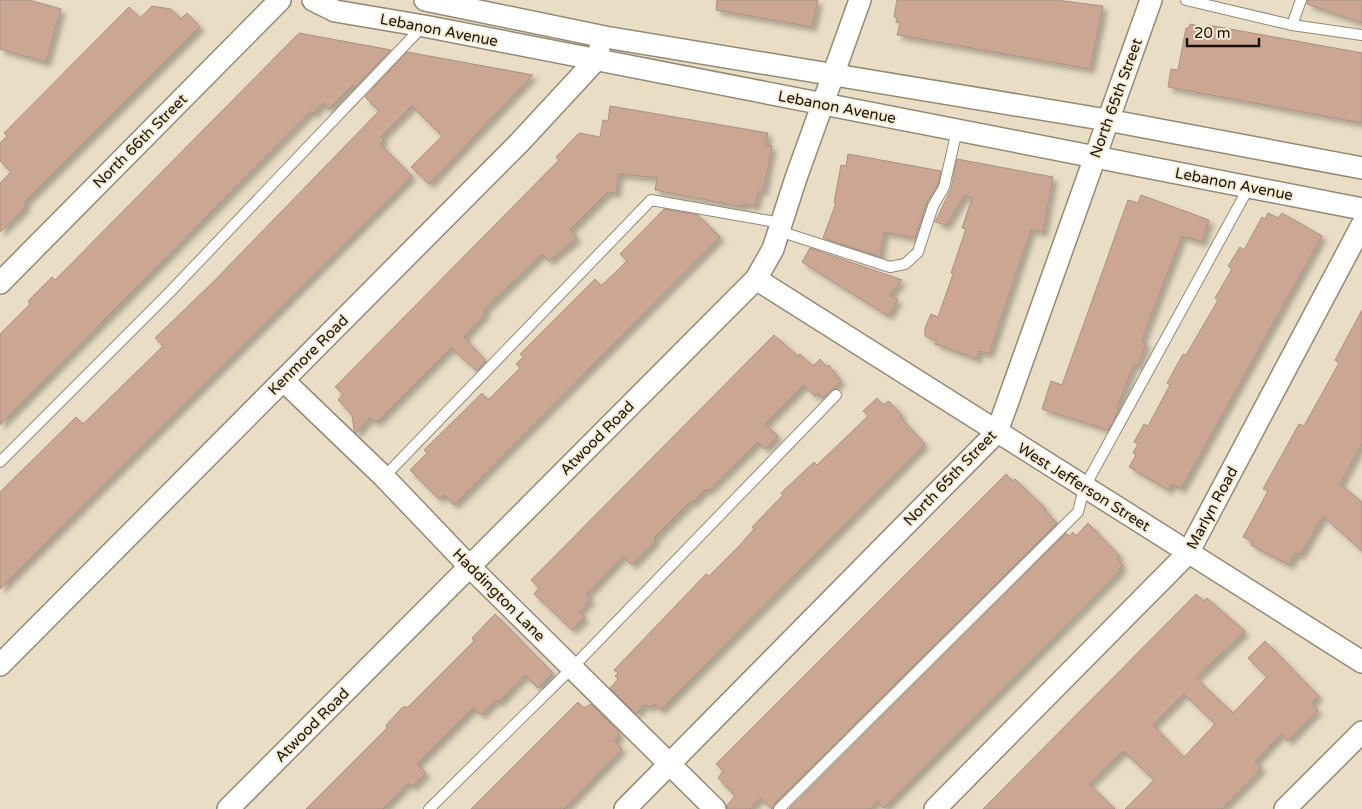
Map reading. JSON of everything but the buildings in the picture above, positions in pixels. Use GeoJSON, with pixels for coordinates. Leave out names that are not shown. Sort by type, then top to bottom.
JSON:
{"type":"FeatureCollection","features":[{"type":"Feature","properties":{"kind":"street","name":"North 66th Street"},"geometry":{"type":"LineString","coordinates":[[0,283],[280,0]]}},
{"type":"Feature","properties":{"kind":"street","name":"Lebanon Avenue"},"geometry":{"type":"LineString","coordinates":[[313,0],[335,11],[424,26],[595,61],[1362,209]]}},
{"type":"Feature","properties":{"kind":"street","name":"Lebanon Avenue"},"geometry":{"type":"LineString","coordinates":[[425,0],[461,3],[605,37],[833,73],[1107,120],[1362,168]]}},
{"type":"Feature","properties":{"kind":"street","name":"Atwood Road"},"geometry":{"type":"LineString","coordinates":[[228,809],[756,279],[773,249],[860,0]]}},
{"type":"Feature","properties":{"kind":"street","name":"North 65th Street"},"geometry":{"type":"LineString","coordinates":[[625,809],[997,432],[1151,0]]}},
{"type":"Feature","properties":{"kind":"street","name":"Kenmore Road"},"geometry":{"type":"LineString","coordinates":[[0,665],[520,142],[595,61],[605,37]]}},
{"type":"Feature","properties":{"kind":"street","name":"Marlyn Road"},"geometry":{"type":"LineString","coordinates":[[935,809],[1188,553],[1362,226]]}},
{"type":"Feature","properties":{"kind":"street","name":"West Jefferson Street"},"geometry":{"type":"LineString","coordinates":[[756,279],[1362,662]]}},
{"type":"Feature","properties":{"kind":"street","name":"Haddington Lane"},"geometry":{"type":"LineString","coordinates":[[284,380],[384,477],[469,566],[715,809]]}},
{"type":"Feature","properties":{"kind":"street"},"geometry":{"type":"LineString","coordinates":[[1285,809],[1362,732]]}},
{"type":"Feature","properties":{"kind":"lane"},"geometry":{"type":"LineString","coordinates":[[1186,0],[1292,25],[1362,35]]}},
{"type":"Feature","properties":{"kind":"lane"},"geometry":{"type":"LineString","coordinates":[[1292,25],[1301,0]]}},
{"type":"Feature","properties":{"kind":"lane"},"geometry":{"type":"LineString","coordinates":[[0,462],[168,294],[424,26]]}},
{"type":"Feature","properties":{"kind":"lane"},"geometry":{"type":"LineString","coordinates":[[384,477],[651,200],[780,227],[890,267],[905,264],[918,252],[933,206],[944,187],[957,130]]}},
{"type":"Feature","properties":{"kind":"lane"},"geometry":{"type":"LineString","coordinates":[[779,809],[1078,512],[1084,488],[1249,187]]}},
{"type":"Feature","properties":{"kind":"lane"},"geometry":{"type":"LineString","coordinates":[[429,809],[572,668],[836,395]]}}]}
